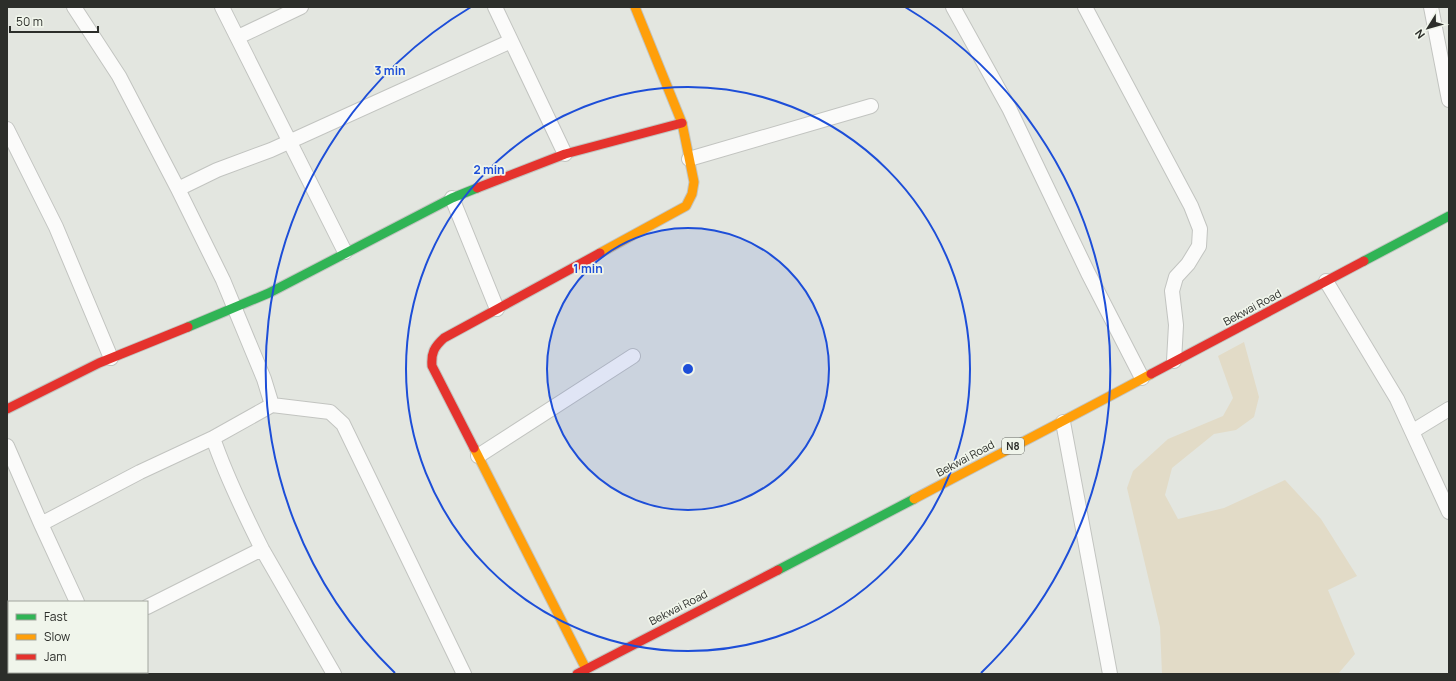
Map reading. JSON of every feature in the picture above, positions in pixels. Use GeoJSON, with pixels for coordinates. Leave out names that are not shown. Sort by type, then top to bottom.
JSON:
{"type":"FeatureCollection","features":[{"type":"Feature","properties":{"kind":"main road"},"geometry":{"type":"LineString","coordinates":[[586,669],[432,366],[431,354],[436,345],[444,338],[686,206],[692,194],[694,182],[682,123],[644,26],[635,7]]}},
{"type":"Feature","properties":{"kind":"main road"},"geometry":{"type":"LineString","coordinates":[[7,409],[110,358],[236,309],[452,198],[565,154],[682,123]]}},
{"type":"Feature","properties":{"kind":"main road","name":"Bekwai Road"},"geometry":{"type":"LineString","coordinates":[[577,674],[892,511],[1017,444],[1062,422],[1142,378],[1449,216]]}},
{"type":"Feature","properties":{"kind":"street"},"geometry":{"type":"LineString","coordinates":[[74,7],[119,76],[178,189],[236,309],[264,379],[272,405]]}},
{"type":"Feature","properties":{"kind":"street"},"geometry":{"type":"LineString","coordinates":[[222,7],[238,36],[345,252]]}},
{"type":"Feature","properties":{"kind":"street"},"geometry":{"type":"LineString","coordinates":[[238,36],[301,7]]}},
{"type":"Feature","properties":{"kind":"street"},"geometry":{"type":"LineString","coordinates":[[495,7],[565,154]]}},
{"type":"Feature","properties":{"kind":"street"},"geometry":{"type":"LineString","coordinates":[[953,7],[1009,108],[1088,273],[1142,378]]}},
{"type":"Feature","properties":{"kind":"street"},"geometry":{"type":"LineString","coordinates":[[1085,7],[1191,206],[1200,230],[1199,246],[1188,264],[1176,277],[1172,291],[1176,325],[1174,361]]}},
{"type":"Feature","properties":{"kind":"street"},"geometry":{"type":"LineString","coordinates":[[1431,7],[1449,100]]}},
{"type":"Feature","properties":{"kind":"street"},"geometry":{"type":"LineString","coordinates":[[178,189],[217,170],[271,150],[290,140],[511,41]]}},
{"type":"Feature","properties":{"kind":"street"},"geometry":{"type":"LineString","coordinates":[[689,159],[871,106]]}},
{"type":"Feature","properties":{"kind":"street"},"geometry":{"type":"LineString","coordinates":[[7,129],[56,227],[110,358]]}},
{"type":"Feature","properties":{"kind":"street"},"geometry":{"type":"LineString","coordinates":[[452,198],[497,309]]}},
{"type":"Feature","properties":{"kind":"street"},"geometry":{"type":"LineString","coordinates":[[1326,281],[1397,399],[1449,512]]}},
{"type":"Feature","properties":{"kind":"street"},"geometry":{"type":"LineString","coordinates":[[478,456],[633,356]]}},
{"type":"Feature","properties":{"kind":"street"},"geometry":{"type":"LineString","coordinates":[[41,524],[140,472],[213,438],[272,405],[330,412],[343,424],[464,674]]}},
{"type":"Feature","properties":{"kind":"street"},"geometry":{"type":"LineString","coordinates":[[1413,431],[1449,409]]}},
{"type":"Feature","properties":{"kind":"street"},"geometry":{"type":"LineString","coordinates":[[1062,422],[1110,674]]}},
{"type":"Feature","properties":{"kind":"street"},"geometry":{"type":"LineString","coordinates":[[213,438],[247,520],[262,549],[334,674]]}},
{"type":"Feature","properties":{"kind":"street"},"geometry":{"type":"LineString","coordinates":[[7,446],[41,524],[78,601]]}},
{"type":"Feature","properties":{"kind":"street"},"geometry":{"type":"LineString","coordinates":[[148,606],[262,549]]}},
{"type":"Feature","properties":{"kind":"shaded area"},"geometry":{"type":"Polygon","coordinates":[[[1244,342],[1259,397],[1254,417],[1236,430],[1214,434],[1172,468],[1165,495],[1178,519],[1224,508],[1285,480],[1321,519],[1357,576],[1328,590],[1355,654],[1338,674],[1162,674],[1160,627],[1127,488],[1133,471],[1168,439],[1223,416],[1233,398],[1218,356],[1244,342]]]}},
{"type":"Feature","properties":{"kind":"traffic: fast"},"geometry":{"type":"LineString","coordinates":[[188,327],[269,293],[452,198],[477,188]]}},
{"type":"Feature","properties":{"kind":"traffic: fast"},"geometry":{"type":"LineString","coordinates":[[1364,261],[1449,216]]}},
{"type":"Feature","properties":{"kind":"traffic: fast"},"geometry":{"type":"LineString","coordinates":[[778,570],[914,499]]}},
{"type":"Feature","properties":{"kind":"traffic: slow"},"geometry":{"type":"LineString","coordinates":[[600,253],[686,206],[692,194],[694,182],[682,123],[635,7]]}},
{"type":"Feature","properties":{"kind":"traffic: slow"},"geometry":{"type":"LineString","coordinates":[[914,499],[1151,374]]}},
{"type":"Feature","properties":{"kind":"traffic: slow"},"geometry":{"type":"LineString","coordinates":[[474,448],[586,669]]}},
{"type":"Feature","properties":{"kind":"traffic: jam"},"geometry":{"type":"LineString","coordinates":[[477,188],[565,154],[682,123]]}},
{"type":"Feature","properties":{"kind":"traffic: jam"},"geometry":{"type":"LineString","coordinates":[[474,448],[432,366],[432,357],[436,347],[444,338],[600,253]]}},
{"type":"Feature","properties":{"kind":"traffic: jam"},"geometry":{"type":"LineString","coordinates":[[1151,374],[1364,261]]}},
{"type":"Feature","properties":{"kind":"traffic: jam"},"geometry":{"type":"LineString","coordinates":[[7,409],[99,363],[188,327]]}},
{"type":"Feature","properties":{"kind":"traffic: jam"},"geometry":{"type":"LineString","coordinates":[[577,674],[778,570]]}}]}
